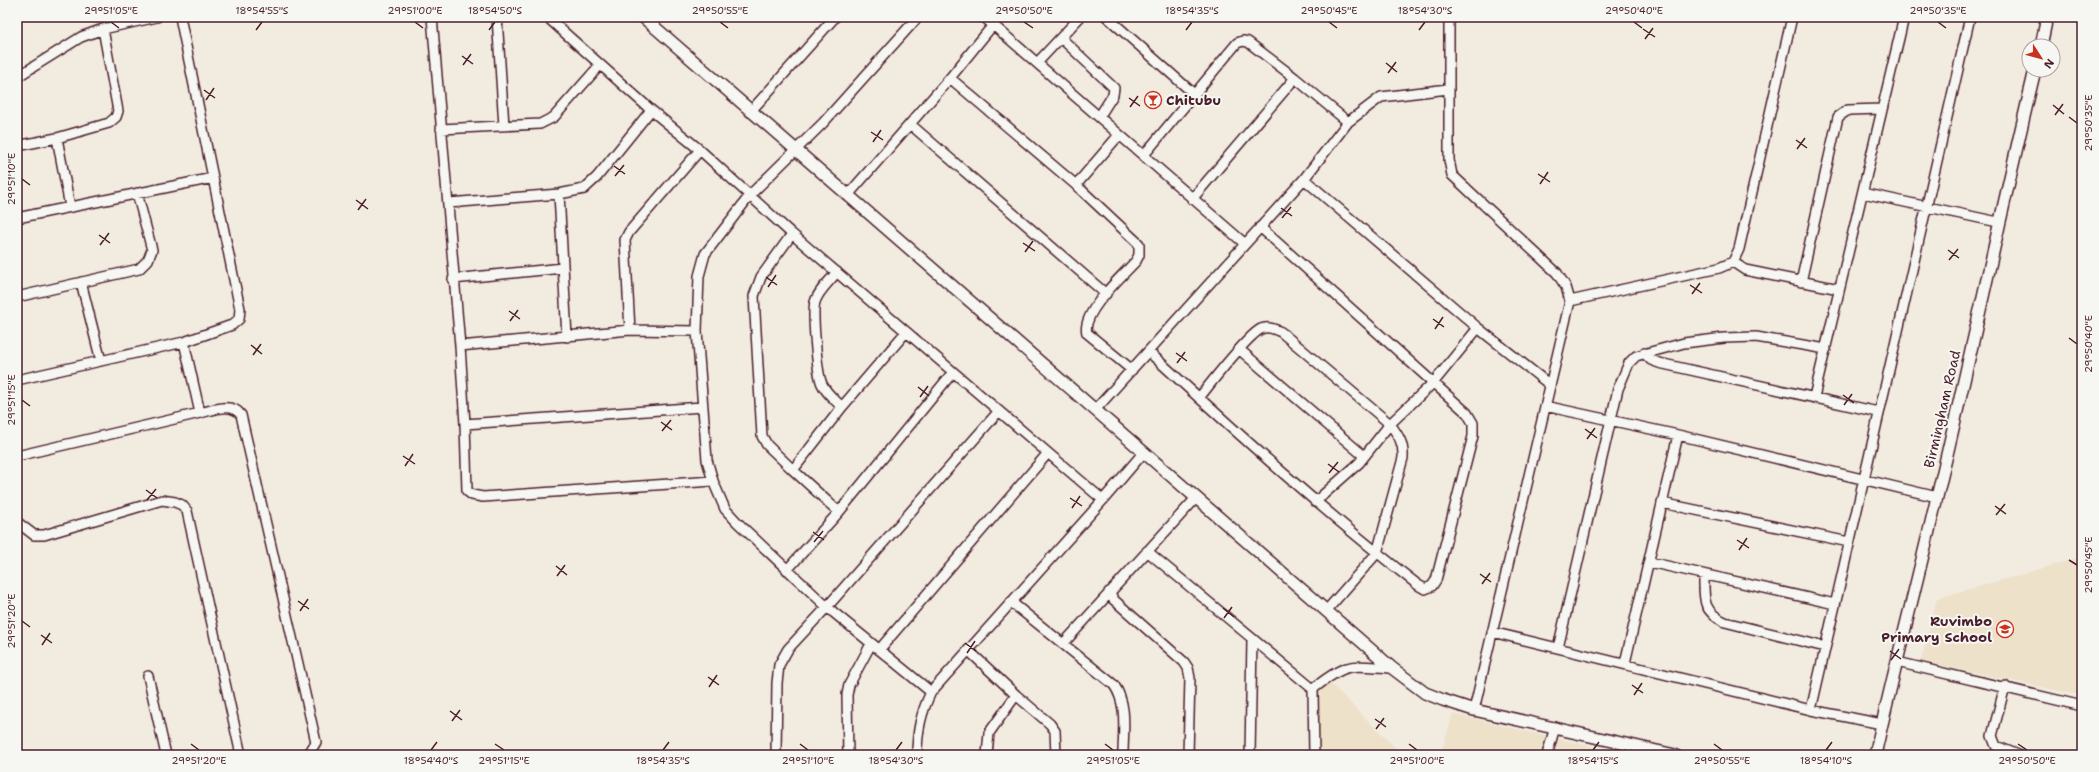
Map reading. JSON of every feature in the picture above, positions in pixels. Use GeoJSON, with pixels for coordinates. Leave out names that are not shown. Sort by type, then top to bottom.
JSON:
{"type":"FeatureCollection","features":[{"type":"Feature","properties":{"kind":"street"},"geometry":{"type":"LineString","coordinates":[[18,75],[81,37],[103,29],[157,17]]}},
{"type":"Feature","properties":{"kind":"street"},"geometry":{"type":"LineString","coordinates":[[17,380],[184,342],[232,325],[239,319],[240,309],[180,17]]}},
{"type":"Feature","properties":{"kind":"street"},"geometry":{"type":"LineString","coordinates":[[432,17],[441,130],[449,203],[453,279],[460,346],[465,424],[467,491],[477,497],[713,481]]}},
{"type":"Feature","properties":{"kind":"street"},"geometry":{"type":"LineString","coordinates":[[497,17],[504,126]]}},
{"type":"Feature","properties":{"kind":"street"},"geometry":{"type":"LineString","coordinates":[[547,17],[651,110],[700,150],[750,194],[792,234],[1103,500]]}},
{"type":"Feature","properties":{"kind":"street"},"geometry":{"type":"LineString","coordinates":[[643,17],[750,112],[795,149],[1096,409],[1326,611],[1392,668],[1425,693],[1474,710],[1675,755]]}},
{"type":"Feature","properties":{"kind":"street"},"geometry":{"type":"LineString","coordinates":[[750,112],[835,17]]}},
{"type":"Feature","properties":{"kind":"street"},"geometry":{"type":"LineString","coordinates":[[918,17],[823,123],[750,194],[711,246],[701,265],[697,330],[707,460],[713,481],[725,509],[827,607],[931,692]]}},
{"type":"Feature","properties":{"kind":"street"},"geometry":{"type":"LineString","coordinates":[[984,17],[1244,243]]}},
{"type":"Feature","properties":{"kind":"street"},"geometry":{"type":"LineString","coordinates":[[1037,64],[1080,17]]}},
{"type":"Feature","properties":{"kind":"street"},"geometry":{"type":"LineString","coordinates":[[1107,17],[1194,94]]}},
{"type":"Feature","properties":{"kind":"street"},"geometry":{"type":"LineString","coordinates":[[1449,17],[1448,160],[1452,175],[1557,273],[1566,287],[1570,301],[1474,710]]}},
{"type":"Feature","properties":{"kind":"street"},"geometry":{"type":"LineString","coordinates":[[1570,301],[1719,268],[1733,262],[1739,249],[1792,17]]}},
{"type":"Feature","properties":{"kind":"street"},"geometry":{"type":"LineString","coordinates":[[1814,397],[1904,17]]}},
{"type":"Feature","properties":{"kind":"street"},"geometry":{"type":"LineString","coordinates":[[1811,710],[1925,206],[1970,17]]}},
{"type":"Feature","properties":{"kind":"street"},"geometry":{"type":"LineString","coordinates":[[2042,38],[2048,17]]}},
{"type":"Feature","properties":{"kind":"street"},"geometry":{"type":"LineString","coordinates":[[848,195],[950,78],[993,25]]}},
{"type":"Feature","properties":{"kind":"street"},"geometry":{"type":"LineString","coordinates":[[17,146],[57,138],[109,123],[116,117],[118,111],[103,29]]}},
{"type":"Feature","properties":{"kind":"street"},"geometry":{"type":"LineString","coordinates":[[1061,38],[1114,88],[1113,95],[1099,117]]}},
{"type":"Feature","properties":{"kind":"street"},"geometry":{"type":"LineString","coordinates":[[1144,155],[1237,43],[1243,41],[1248,42],[1348,122]]}},
{"type":"Feature","properties":{"kind":"street"},"geometry":{"type":"LineString","coordinates":[[441,130],[540,124],[554,117],[600,65]]}},
{"type":"Feature","properties":{"kind":"street"},"geometry":{"type":"LineString","coordinates":[[950,78],[1076,185],[1139,244],[1139,255],[1136,261],[1106,294],[1089,316],[1085,326],[1087,333],[1132,370]]}},
{"type":"Feature","properties":{"kind":"street"},"geometry":{"type":"LineString","coordinates":[[1192,199],[1294,78]]}},
{"type":"Feature","properties":{"kind":"street","name":"Birmingham Road"},"geometry":{"type":"LineString","coordinates":[[1875,755],[1937,498],[1984,296],[1998,222],[2033,78]]}},
{"type":"Feature","properties":{"kind":"street"},"geometry":{"type":"LineString","coordinates":[[1096,409],[1149,352],[1244,243],[1304,179],[1348,122],[1381,97],[1448,88]]}},
{"type":"Feature","properties":{"kind":"street"},"geometry":{"type":"LineString","coordinates":[[1801,282],[1838,118],[1848,110],[1882,109]]}},
{"type":"Feature","properties":{"kind":"street"},"geometry":{"type":"LineString","coordinates":[[449,203],[558,194],[576,191],[591,184],[651,110]]}},
{"type":"Feature","properties":{"kind":"street"},"geometry":{"type":"LineString","coordinates":[[910,124],[1106,294]]}},
{"type":"Feature","properties":{"kind":"street"},"geometry":{"type":"LineString","coordinates":[[1076,185],[1119,135]]}},
{"type":"Feature","properties":{"kind":"street"},"geometry":{"type":"LineString","coordinates":[[57,138],[70,207]]}},
{"type":"Feature","properties":{"kind":"street"},"geometry":{"type":"LineString","coordinates":[[630,330],[625,240],[629,232],[700,150]]}},
{"type":"Feature","properties":{"kind":"street"},"geometry":{"type":"LineString","coordinates":[[17,218],[213,178]]}},
{"type":"Feature","properties":{"kind":"street"},"geometry":{"type":"LineString","coordinates":[[1304,179],[1478,328],[1550,385]]}},
{"type":"Feature","properties":{"kind":"street"},"geometry":{"type":"LineString","coordinates":[[17,297],[139,269],[148,260],[152,250],[137,193]]}},
{"type":"Feature","properties":{"kind":"street"},"geometry":{"type":"LineString","coordinates":[[1863,193],[1998,222]]}},
{"type":"Feature","properties":{"kind":"street"},"geometry":{"type":"LineString","coordinates":[[558,194],[567,337]]}},
{"type":"Feature","properties":{"kind":"street"},"geometry":{"type":"LineString","coordinates":[[1149,352],[1315,502],[1377,553],[1425,588],[1432,586],[1436,580],[1473,436],[1473,423],[1467,413],[1434,382],[1260,227]]}},
{"type":"Feature","properties":{"kind":"street"},"geometry":{"type":"LineString","coordinates":[[792,234],[760,277],[754,296],[762,436],[767,445],[839,512]]}},
{"type":"Feature","properties":{"kind":"street"},"geometry":{"type":"LineString","coordinates":[[1733,262],[1745,270],[1839,289]]}},
{"type":"Feature","properties":{"kind":"street"},"geometry":{"type":"LineString","coordinates":[[453,279],[563,268]]}},
{"type":"Feature","properties":{"kind":"street"},"geometry":{"type":"LineString","coordinates":[[836,272],[815,302],[814,313],[820,380],[827,392],[842,407]]}},
{"type":"Feature","properties":{"kind":"street"},"geometry":{"type":"LineString","coordinates":[[81,282],[101,361]]}},
{"type":"Feature","properties":{"kind":"street"},"geometry":{"type":"LineString","coordinates":[[1199,398],[1240,350],[1260,330],[1267,328],[1281,332],[1390,424],[1400,437],[1403,458],[1377,553],[1326,611]]}},
{"type":"Feature","properties":{"kind":"street"},"geometry":{"type":"LineString","coordinates":[[1315,502],[1351,471],[1390,424],[1434,382],[1478,328]]}},
{"type":"Feature","properties":{"kind":"street"},"geometry":{"type":"LineString","coordinates":[[460,346],[630,330],[697,330]]}},
{"type":"Feature","properties":{"kind":"street"},"geometry":{"type":"LineString","coordinates":[[793,470],[842,407],[906,332]]}},
{"type":"Feature","properties":{"kind":"street"},"geometry":{"type":"LineString","coordinates":[[1558,648],[1618,388],[1629,363],[1636,356],[1644,353],[1684,343],[1724,338],[1756,337],[1826,350]]}},
{"type":"Feature","properties":{"kind":"street"},"geometry":{"type":"LineString","coordinates":[[184,342],[200,413]]}},
{"type":"Feature","properties":{"kind":"street"},"geometry":{"type":"LineString","coordinates":[[1240,350],[1364,456]]}},
{"type":"Feature","properties":{"kind":"street"},"geometry":{"type":"LineString","coordinates":[[1644,353],[1651,360],[1659,363],[1878,412]]}},
{"type":"Feature","properties":{"kind":"street"},"geometry":{"type":"LineString","coordinates":[[787,570],[839,512],[953,372]]}},
{"type":"Feature","properties":{"kind":"street"},"geometry":{"type":"LineString","coordinates":[[1546,406],[1678,435],[1864,479],[1937,498]]}},
{"type":"Feature","properties":{"kind":"street"},"geometry":{"type":"LineString","coordinates":[[17,456],[228,407],[237,410],[241,415],[316,742],[308,755]]}},
{"type":"Feature","properties":{"kind":"street"},"geometry":{"type":"LineString","coordinates":[[465,424],[702,407]]}},
{"type":"Feature","properties":{"kind":"street"},"geometry":{"type":"LineString","coordinates":[[776,755],[777,683],[779,665],[788,649],[827,607],[998,411]]}},
{"type":"Feature","properties":{"kind":"street"},"geometry":{"type":"LineString","coordinates":[[1625,664],[1678,435]]}},
{"type":"Feature","properties":{"kind":"street"},"geometry":{"type":"LineString","coordinates":[[917,755],[917,733],[922,711],[931,692],[1144,452]]}},
{"type":"Feature","properties":{"kind":"street"},"geometry":{"type":"LineString","coordinates":[[848,755],[847,695],[849,685],[875,647],[1048,453]]}},
{"type":"Feature","properties":{"kind":"street"},"geometry":{"type":"LineString","coordinates":[[1062,644],[1196,498]]}},
{"type":"Feature","properties":{"kind":"street"},"geometry":{"type":"LineString","coordinates":[[17,522],[34,535],[44,535],[162,500],[182,505],[187,511],[241,755]]}},
{"type":"Feature","properties":{"kind":"street"},"geometry":{"type":"LineString","coordinates":[[1662,503],[1849,542]]}},
{"type":"Feature","properties":{"kind":"street"},"geometry":{"type":"LineString","coordinates":[[1147,550],[1313,689],[1314,755]]}},
{"type":"Feature","properties":{"kind":"street"},"geometry":{"type":"LineString","coordinates":[[1649,562],[1704,576],[1835,604]]}},
{"type":"Feature","properties":{"kind":"street"},"geometry":{"type":"LineString","coordinates":[[1704,576],[1704,599],[1714,616],[1725,622],[1825,647]]}},
{"type":"Feature","properties":{"kind":"street"},"geometry":{"type":"LineString","coordinates":[[1109,592],[1114,600],[1184,662],[1188,668],[1190,678],[1188,755]]}},
{"type":"Feature","properties":{"kind":"street"},"geometry":{"type":"LineString","coordinates":[[1011,602],[1114,685],[1120,694],[1124,705],[1123,755]]}},
{"type":"Feature","properties":{"kind":"street"},"geometry":{"type":"LineString","coordinates":[[1492,632],[1811,710],[1882,724]]}},
{"type":"Feature","properties":{"kind":"street"},"geometry":{"type":"LineString","coordinates":[[1250,755],[1252,639]]}},
{"type":"Feature","properties":{"kind":"street"},"geometry":{"type":"LineString","coordinates":[[968,650],[1016,696],[1050,724],[1055,731],[1056,755]]}},
{"type":"Feature","properties":{"kind":"street"},"geometry":{"type":"LineString","coordinates":[[1897,662],[2005,686],[2082,706]]}},
{"type":"Feature","properties":{"kind":"street"},"geometry":{"type":"LineString","coordinates":[[1313,689],[1334,673],[1347,667],[1359,665],[1392,668]]}},
{"type":"Feature","properties":{"kind":"street"},"geometry":{"type":"LineString","coordinates":[[148,676],[166,755]]}},
{"type":"Feature","properties":{"kind":"street"},"geometry":{"type":"LineString","coordinates":[[2005,686],[1992,736],[1996,746],[2018,755]]}},
{"type":"Feature","properties":{"kind":"street"},"geometry":{"type":"LineString","coordinates":[[987,755],[989,733],[1016,696]]}},
{"type":"Feature","properties":{"kind":"street"},"geometry":{"type":"LineString","coordinates":[[1547,755],[1555,727]]}},
{"type":"Feature","properties":{"kind":"shaded area","name":"Ruvimbo Primary School"},"geometry":{"type":"Polygon","coordinates":[[[2082,557],[2082,696],[1921,661],[1937,598],[2082,557]]]}},
{"type":"Feature","properties":{"kind":"shaded area"},"geometry":{"type":"Polygon","coordinates":[[[1329,682],[1403,755],[1310,755],[1311,690],[1329,682]]]}},
{"type":"Feature","properties":{"kind":"shaded area"},"geometry":{"type":"Polygon","coordinates":[[[1453,714],[1628,755],[1440,755],[1453,714]]]}},
{"type":"Feature","properties":{"kind":"place","name":"Chitubu"},"geometry":{"type":"Point","coordinates":[1153,100]}},
{"type":"Feature","properties":{"kind":"place","name":"Ruvimbo Primary School"},"geometry":{"type":"Point","coordinates":[2005,629]}}]}
